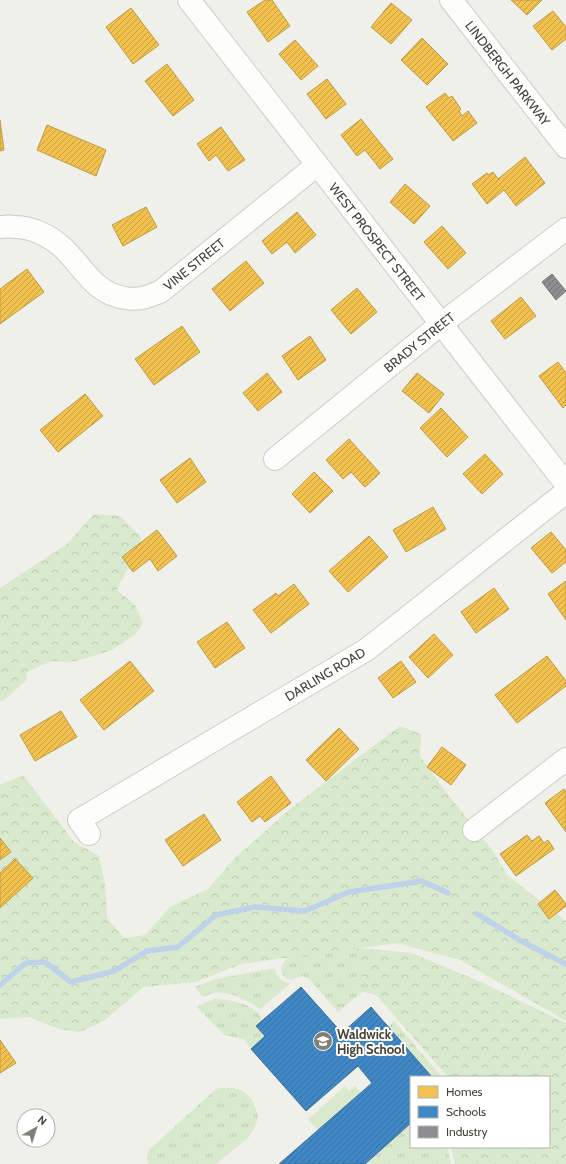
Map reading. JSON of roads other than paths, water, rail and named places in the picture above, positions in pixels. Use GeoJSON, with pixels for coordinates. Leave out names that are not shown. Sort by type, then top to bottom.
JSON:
{"type":"FeatureCollection","features":[{"type":"Feature","properties":{"kind":"street","name":"WEST PROSPECT STREET"},"geometry":{"type":"LineString","coordinates":[[189,0],[566,484]]}},
{"type":"Feature","properties":{"kind":"street","name":"LINDBERGH PARKWAY"},"geometry":{"type":"LineString","coordinates":[[451,0],[566,147]]}},
{"type":"Feature","properties":{"kind":"street","name":"VINE STREET"},"geometry":{"type":"LineString","coordinates":[[0,227],[16,227],[32,230],[48,237],[62,247],[102,290],[116,297],[130,299],[145,298],[160,292],[317,165]]}},
{"type":"Feature","properties":{"kind":"street","name":"BRADY STREET"},"geometry":{"type":"LineString","coordinates":[[275,459],[441,324],[566,229]]}},
{"type":"Feature","properties":{"kind":"street","name":"DARLING ROAD"},"geometry":{"type":"LineString","coordinates":[[89,834],[79,820],[366,650],[566,492]]}},
{"type":"Feature","properties":{"kind":"street"},"geometry":{"type":"LineString","coordinates":[[474,830],[566,759]]}},
{"type":"Feature","properties":{"kind":"waterway"},"geometry":{"type":"LineString","coordinates":[[0,985],[26,963],[45,962],[71,982],[114,971],[147,951],[178,947],[216,915],[255,907],[305,911],[349,892],[422,881],[448,893]]}},
{"type":"Feature","properties":{"kind":"waterway"},"geometry":{"type":"LineString","coordinates":[[477,914],[523,942],[566,964]]}},
{"type":"Feature","properties":{"kind":"place","name":"Waldwick High School"},"geometry":{"type":"Point","coordinates":[323,1041]}}]}
